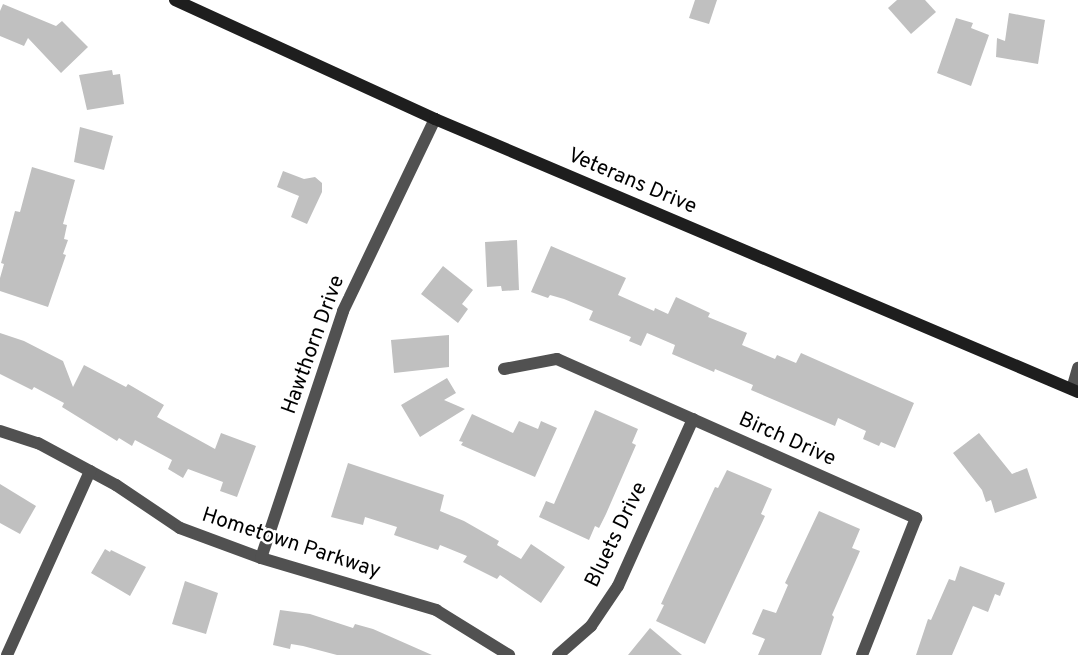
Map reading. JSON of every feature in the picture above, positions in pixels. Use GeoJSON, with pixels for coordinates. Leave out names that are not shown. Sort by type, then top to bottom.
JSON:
{"type":"FeatureCollection","features":[{"type":"Feature","properties":{"kind":"main road","name":"Veterans Drive"},"geometry":{"type":"LineString","coordinates":[[175,0],[435,119],[1075,390]]}},
{"type":"Feature","properties":{"kind":"street","name":"Hawthorn Drive"},"geometry":{"type":"LineString","coordinates":[[261,558],[343,311],[435,119]]}},
{"type":"Feature","properties":{"kind":"street","name":"Birch Drive"},"geometry":{"type":"LineString","coordinates":[[504,369],[557,359],[916,518],[862,655]]}},
{"type":"Feature","properties":{"kind":"street"},"geometry":{"type":"LineString","coordinates":[[1075,390],[1078,368]]}},
{"type":"Feature","properties":{"kind":"street","name":"Bluets Drive"},"geometry":{"type":"LineString","coordinates":[[558,655],[591,626],[618,586],[693,419]]}},
{"type":"Feature","properties":{"kind":"street","name":"Hometown Parkway"},"geometry":{"type":"LineString","coordinates":[[0,431],[38,443],[90,471],[180,528],[261,558],[436,610],[509,655]]}},
{"type":"Feature","properties":{"kind":"street"},"geometry":{"type":"LineString","coordinates":[[7,655],[90,471]]}},
{"type":"Feature","properties":{"kind":"building"},"geometry":{"type":"Polygon","coordinates":[[[695,0],[717,0],[709,24],[689,18],[695,0]]]}},
{"type":"Feature","properties":{"kind":"building"},"geometry":{"type":"Polygon","coordinates":[[[897,0],[925,0],[936,12],[911,34],[888,8],[897,0]]]}},
{"type":"Feature","properties":{"kind":"building"},"geometry":{"type":"Polygon","coordinates":[[[3,4],[56,26],[62,21],[88,47],[61,73],[28,38],[24,46],[0,36],[0,11],[3,4]]]}},
{"type":"Feature","properties":{"kind":"building"},"geometry":{"type":"Polygon","coordinates":[[[1009,13],[1045,20],[1038,64],[996,57],[997,38],[1005,41],[1009,13]]]}},
{"type":"Feature","properties":{"kind":"building"},"geometry":{"type":"Polygon","coordinates":[[[956,18],[973,23],[971,28],[989,35],[971,86],[937,73],[956,18]]]}},
{"type":"Feature","properties":{"kind":"building"},"geometry":{"type":"Polygon","coordinates":[[[112,70],[113,75],[120,74],[124,104],[87,110],[79,75],[112,70]]]}},
{"type":"Feature","properties":{"kind":"building"},"geometry":{"type":"Polygon","coordinates":[[[80,127],[113,136],[104,170],[74,162],[80,127]]]}},
{"type":"Feature","properties":{"kind":"building"},"geometry":{"type":"Polygon","coordinates":[[[32,167],[75,180],[63,224],[67,225],[64,239],[68,240],[63,254],[66,255],[48,307],[0,291],[0,278],[4,264],[1,263],[15,211],[20,212],[32,167]]]}},
{"type":"Feature","properties":{"kind":"building"},"geometry":{"type":"Polygon","coordinates":[[[283,171],[304,179],[315,177],[322,183],[322,192],[307,224],[291,217],[299,196],[277,187],[283,171]]]}},
{"type":"Feature","properties":{"kind":"building"},"geometry":{"type":"Polygon","coordinates":[[[517,240],[519,290],[502,291],[501,286],[487,287],[485,242],[517,240]]]}},
{"type":"Feature","properties":{"kind":"building"},"geometry":{"type":"Polygon","coordinates":[[[551,246],[626,278],[618,295],[654,311],[655,308],[668,314],[676,297],[710,313],[708,317],[747,333],[742,345],[775,359],[777,355],[796,363],[801,353],[914,403],[895,448],[881,442],[879,446],[863,439],[866,431],[838,418],[835,426],[751,390],[753,385],[672,354],[675,345],[647,333],[641,346],[629,341],[631,337],[589,320],[593,311],[564,299],[550,295],[548,298],[531,292],[551,246]]]}},
{"type":"Feature","properties":{"kind":"building"},"geometry":{"type":"Polygon","coordinates":[[[443,266],[473,290],[462,304],[468,309],[458,323],[421,294],[443,266]]]}},
{"type":"Feature","properties":{"kind":"building"},"geometry":{"type":"Polygon","coordinates":[[[0,333],[24,341],[63,361],[73,387],[84,365],[126,387],[128,384],[164,405],[157,417],[215,449],[221,433],[256,446],[237,497],[220,491],[223,482],[188,469],[183,478],[168,469],[172,460],[135,440],[132,446],[119,438],[117,441],[62,407],[64,403],[34,387],[32,390],[0,374],[0,333]]]}},
{"type":"Feature","properties":{"kind":"building"},"geometry":{"type":"Polygon","coordinates":[[[449,335],[449,367],[394,373],[391,340],[449,335]]]}},
{"type":"Feature","properties":{"kind":"building"},"geometry":{"type":"Polygon","coordinates":[[[447,378],[456,393],[444,400],[465,409],[420,437],[401,405],[447,378]]]}},
{"type":"Feature","properties":{"kind":"building"},"geometry":{"type":"Polygon","coordinates":[[[595,410],[638,429],[632,443],[636,445],[606,514],[599,528],[595,526],[589,540],[539,517],[546,501],[554,504],[595,410]]]}},
{"type":"Feature","properties":{"kind":"building"},"geometry":{"type":"Polygon","coordinates":[[[472,414],[513,433],[519,421],[538,429],[541,421],[557,428],[535,477],[461,445],[463,442],[459,441],[472,414]]]}},
{"type":"Feature","properties":{"kind":"building"},"geometry":{"type":"Polygon","coordinates":[[[979,433],[1012,474],[1027,468],[1037,498],[995,513],[991,500],[986,502],[982,490],[953,453],[979,433]]]}},
{"type":"Feature","properties":{"kind":"building"},"geometry":{"type":"Polygon","coordinates":[[[348,463],[444,495],[440,511],[464,521],[499,541],[497,545],[521,559],[531,544],[565,567],[541,603],[500,575],[497,579],[463,562],[467,556],[440,545],[438,550],[394,535],[397,527],[365,517],[363,525],[331,517],[348,463]]]}},
{"type":"Feature","properties":{"kind":"building"},"geometry":{"type":"Polygon","coordinates":[[[727,470],[772,489],[761,514],[765,516],[705,644],[656,621],[664,605],[661,604],[715,487],[718,488],[727,470]]]}},
{"type":"Feature","properties":{"kind":"building"},"geometry":{"type":"Polygon","coordinates":[[[0,484],[36,506],[20,534],[0,523],[0,484]]]}},
{"type":"Feature","properties":{"kind":"building"},"geometry":{"type":"Polygon","coordinates":[[[819,511],[860,529],[852,548],[860,551],[832,615],[834,617],[821,655],[758,655],[765,639],[752,634],[763,609],[776,613],[788,585],[785,583],[819,511]]]}},
{"type":"Feature","properties":{"kind":"building"},"geometry":{"type":"Polygon","coordinates":[[[105,549],[146,567],[130,596],[91,573],[105,549]]]}},
{"type":"Feature","properties":{"kind":"building"},"geometry":{"type":"Polygon","coordinates":[[[960,566],[1005,583],[1000,596],[995,594],[988,612],[973,606],[952,655],[916,655],[928,619],[931,620],[949,579],[955,581],[960,566]]]}},
{"type":"Feature","properties":{"kind":"building"},"geometry":{"type":"Polygon","coordinates":[[[185,581],[218,593],[206,634],[172,624],[185,581]]]}},
{"type":"Feature","properties":{"kind":"building"},"geometry":{"type":"Polygon","coordinates":[[[280,610],[310,614],[353,628],[355,624],[373,629],[432,655],[337,655],[291,644],[290,649],[273,645],[280,610]]]}},
{"type":"Feature","properties":{"kind":"building"},"geometry":{"type":"Polygon","coordinates":[[[650,628],[682,655],[628,655],[650,628]]]}}]}
